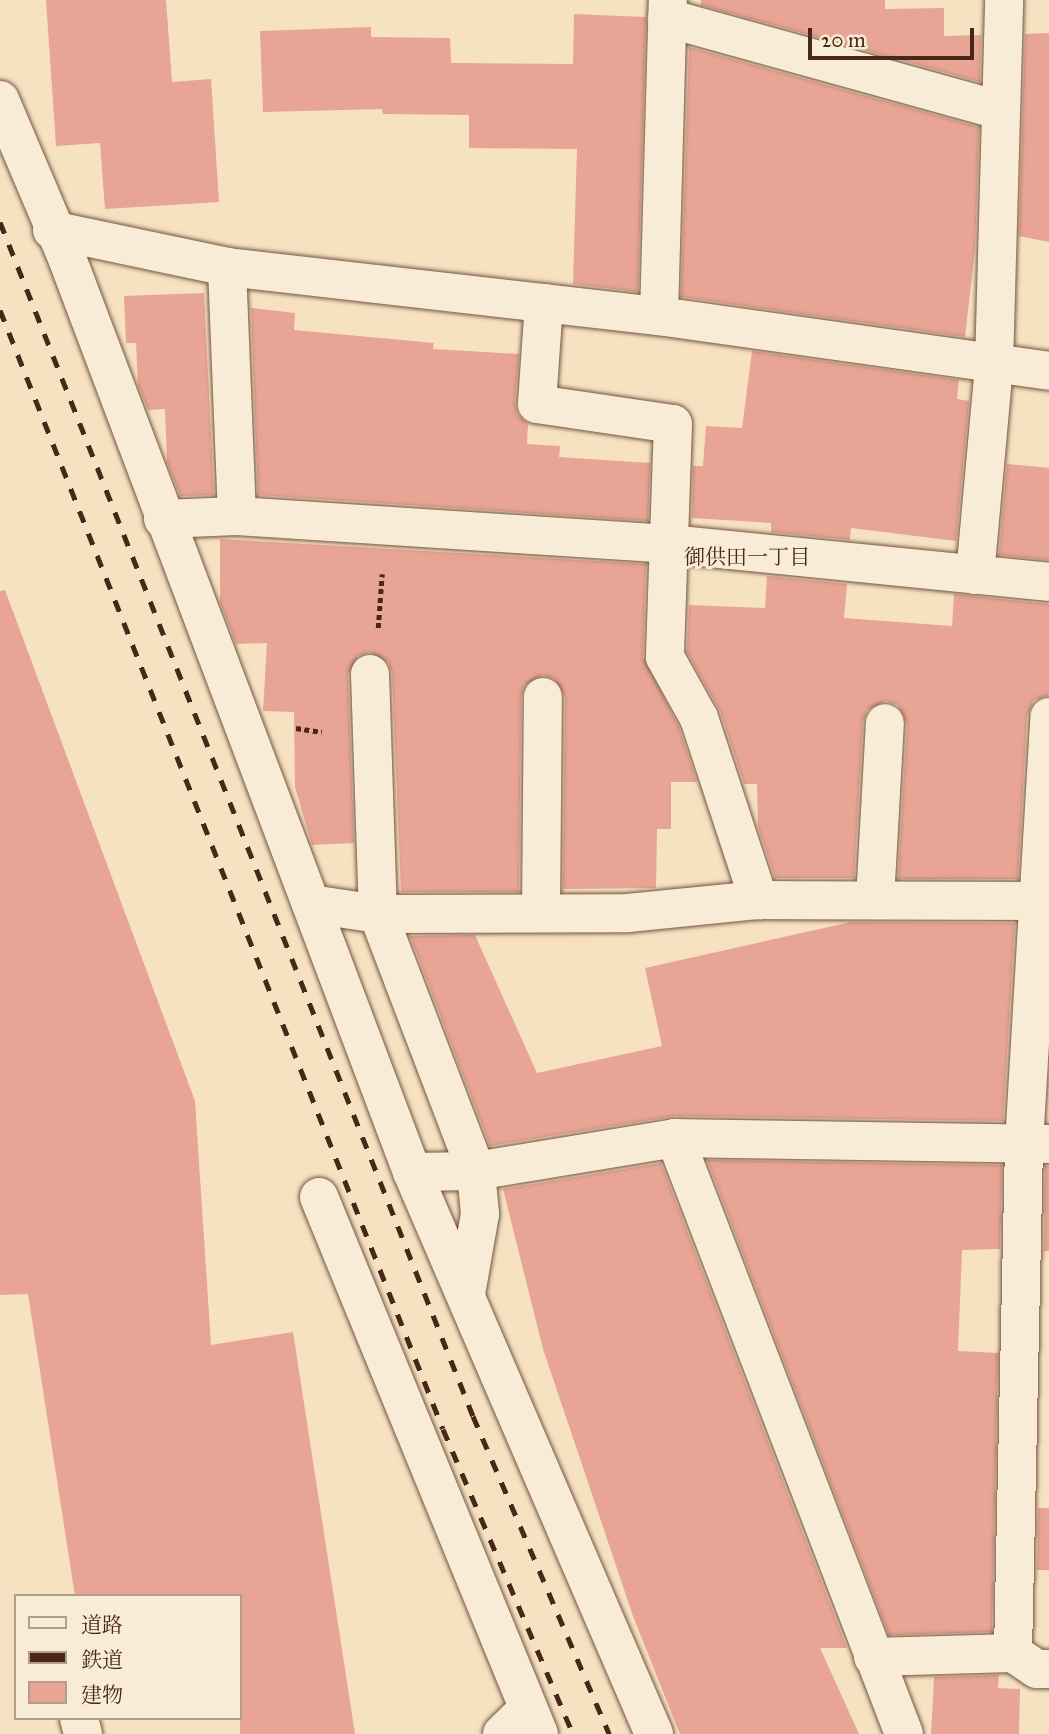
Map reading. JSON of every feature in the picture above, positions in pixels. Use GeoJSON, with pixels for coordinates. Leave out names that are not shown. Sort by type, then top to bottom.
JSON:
{"type":"FeatureCollection","features":[{"type":"Feature","properties":{"kind":"street"},"geometry":{"type":"LineString","coordinates":[[975,575],[994,365],[998,110],[1004,0]]}},
{"type":"Feature","properties":{"kind":"street"},"geometry":{"type":"LineString","coordinates":[[659,316],[667,9],[998,110]]}},
{"type":"Feature","properties":{"kind":"street"},"geometry":{"type":"LineString","coordinates":[[0,100],[52,230],[67,258],[163,519],[412,1172],[654,1734]]}},
{"type":"Feature","properties":{"kind":"street"},"geometry":{"type":"LineString","coordinates":[[52,230],[227,267],[659,316],[1049,371]]}},
{"type":"Feature","properties":{"kind":"street"},"geometry":{"type":"LineString","coordinates":[[227,267],[237,516]]}},
{"type":"Feature","properties":{"kind":"street"},"geometry":{"type":"LineString","coordinates":[[544,303],[537,404],[673,424],[665,657],[699,719],[759,900]]}},
{"type":"Feature","properties":{"kind":"street"},"geometry":{"type":"LineString","coordinates":[[163,519],[237,516],[670,544],[1049,582]]}},
{"type":"Feature","properties":{"kind":"street"},"geometry":{"type":"LineString","coordinates":[[370,674],[378,914],[476,1171],[480,1214],[466,1294]]}},
{"type":"Feature","properties":{"kind":"street"},"geometry":{"type":"LineString","coordinates":[[541,913],[543,696]]}},
{"type":"Feature","properties":{"kind":"street"},"geometry":{"type":"LineString","coordinates":[[1013,1653],[1036,1144],[1049,717]]}},
{"type":"Feature","properties":{"kind":"street"},"geometry":{"type":"LineString","coordinates":[[875,900],[884,723]]}},
{"type":"Feature","properties":{"kind":"street"},"geometry":{"type":"LineString","coordinates":[[311,904],[378,914],[628,913],[759,900],[1044,901]]}},
{"type":"Feature","properties":{"kind":"street"},"geometry":{"type":"LineString","coordinates":[[412,1172],[476,1171],[675,1138],[1036,1144]]}},
{"type":"Feature","properties":{"kind":"street"},"geometry":{"type":"LineString","coordinates":[[675,1138],[904,1734]]}},
{"type":"Feature","properties":{"kind":"street"},"geometry":{"type":"LineString","coordinates":[[319,1197],[523,1726]]}},
{"type":"Feature","properties":{"kind":"street"},"geometry":{"type":"LineString","coordinates":[[873,1657],[1013,1653],[1037,1669],[1049,1669]]}},
{"type":"Feature","properties":{"kind":"path"},"geometry":{"type":"LineString","coordinates":[[370,674],[378,631],[385,526]]}},
{"type":"Feature","properties":{"kind":"path"},"geometry":{"type":"LineString","coordinates":[[242,724],[372,739]]}},
{"type":"Feature","properties":{"kind":"building"},"geometry":{"type":"Polygon","coordinates":[[[46,0],[166,0],[172,82],[211,79],[219,202],[105,209],[100,143],[56,146],[46,0]]]}},
{"type":"Feature","properties":{"kind":"building"},"geometry":{"type":"Polygon","coordinates":[[[701,0],[885,0],[885,9],[944,8],[944,36],[981,35],[980,82],[701,5],[701,0]]]}},
{"type":"Feature","properties":{"kind":"building"},"geometry":{"type":"Polygon","coordinates":[[[574,14],[646,17],[638,292],[573,284],[577,149],[469,148],[469,115],[383,114],[382,109],[263,112],[260,31],[371,27],[371,37],[450,38],[451,63],[573,64],[574,14]]]}},
{"type":"Feature","properties":{"kind":"building"},"geometry":{"type":"Polygon","coordinates":[[[1049,33],[1049,242],[1019,236],[1025,34],[1049,33]]]}},
{"type":"Feature","properties":{"kind":"building"},"geometry":{"type":"Polygon","coordinates":[[[689,47],[979,127],[975,250],[965,337],[681,297],[689,47]]]}},
{"type":"Feature","properties":{"kind":"building"},"geometry":{"type":"Polygon","coordinates":[[[204,293],[214,495],[180,496],[167,462],[165,409],[148,410],[138,385],[136,343],[126,343],[124,296],[204,293]]]}},
{"type":"Feature","properties":{"kind":"building"},"geometry":{"type":"Polygon","coordinates":[[[251,308],[295,313],[294,330],[434,343],[433,349],[519,354],[515,403],[517,414],[528,424],[527,444],[560,446],[559,457],[650,463],[648,521],[258,495],[251,308]]]}},
{"type":"Feature","properties":{"kind":"building"},"geometry":{"type":"Polygon","coordinates":[[[752,351],[959,380],[957,399],[969,401],[956,541],[851,528],[850,540],[771,532],[771,523],[692,518],[693,466],[703,466],[706,426],[742,428],[752,351]]]}},
{"type":"Feature","properties":{"kind":"building"},"geometry":{"type":"Polygon","coordinates":[[[1007,464],[1049,468],[1049,560],[999,555],[1007,464]]]}},
{"type":"Feature","properties":{"kind":"building"},"geometry":{"type":"Polygon","coordinates":[[[220,539],[646,564],[643,657],[679,727],[697,782],[671,782],[671,829],[657,829],[656,888],[563,889],[565,697],[555,679],[543,675],[525,685],[521,697],[519,892],[401,892],[392,673],[388,662],[370,652],[358,656],[348,674],[354,843],[312,845],[295,787],[294,712],[263,711],[267,643],[236,644],[220,602],[220,539]]]}},
{"type":"Feature","properties":{"kind":"building"},"geometry":{"type":"Polygon","coordinates":[[[767,576],[847,584],[844,618],[952,626],[954,594],[1049,604],[1049,695],[1034,700],[1027,716],[1018,879],[898,879],[907,724],[898,705],[886,701],[867,710],[863,722],[854,878],[775,878],[758,827],[757,784],[744,784],[720,711],[687,652],[689,605],[765,608],[767,576]]]}},
{"type":"Feature","properties":{"kind":"building"},"geometry":{"type":"Polygon","coordinates":[[[5,590],[195,1101],[211,1345],[293,1332],[355,1734],[240,1734],[242,1594],[75,1594],[28,1294],[0,1295],[0,591],[5,590]]]}},
{"type":"Feature","properties":{"kind":"building"},"geometry":{"type":"Polygon","coordinates":[[[851,922],[1015,923],[1003,1121],[675,1116],[490,1146],[410,936],[475,935],[537,1073],[662,1046],[645,968],[851,922]]]}},
{"type":"Feature","properties":{"kind":"building"},"geometry":{"type":"Polygon","coordinates":[[[707,1160],[1002,1165],[1000,1249],[962,1250],[958,1351],[998,1353],[992,1632],[889,1635],[707,1160]]]}},
{"type":"Feature","properties":{"kind":"building"},"geometry":{"type":"Polygon","coordinates":[[[661,1163],[847,1648],[820,1648],[859,1734],[680,1734],[633,1616],[543,1349],[503,1189],[661,1163]]]}},
{"type":"Feature","properties":{"kind":"building"},"geometry":{"type":"Polygon","coordinates":[[[1045,1166],[1049,1166],[1049,1251],[1044,1251],[1045,1166]]]}},
{"type":"Feature","properties":{"kind":"building"},"geometry":{"type":"Polygon","coordinates":[[[1038,1508],[1049,1508],[1049,1570],[1037,1570],[1038,1508]]]}},
{"type":"Feature","properties":{"kind":"building"},"geometry":{"type":"Polygon","coordinates":[[[999,1675],[998,1688],[1020,1689],[1019,1734],[931,1734],[934,1677],[999,1675]]]}},
{"type":"Feature","properties":{"kind":"railway"},"geometry":{"type":"LineString","coordinates":[[0,222],[473,1416],[609,1734]]}},
{"type":"Feature","properties":{"kind":"railway"},"geometry":{"type":"LineString","coordinates":[[0,310],[443,1429],[573,1734]]}},
{"type":"Feature","properties":{"kind":"district","name":"御供田一丁目"},"geometry":{"type":"Point","coordinates":[747,557]}}]}
